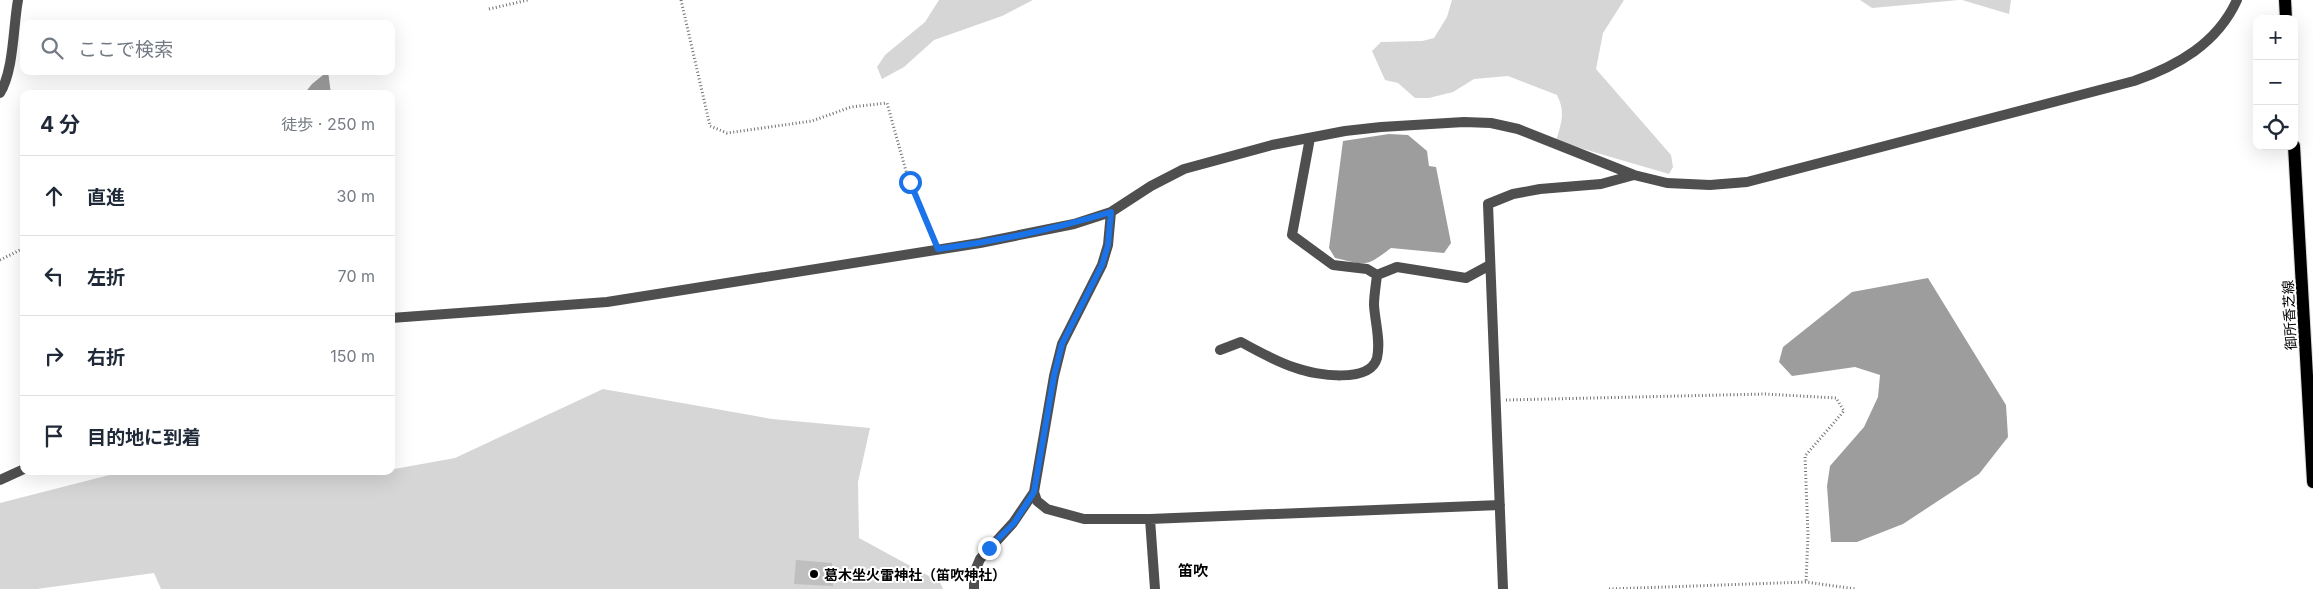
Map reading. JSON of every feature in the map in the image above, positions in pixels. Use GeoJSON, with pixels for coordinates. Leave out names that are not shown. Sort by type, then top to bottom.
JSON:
{"type":"FeatureCollection","features":[{"type":"Feature","properties":{"kind":"main road"},"geometry":{"type":"LineString","coordinates":[[2285,0],[2286,15]]}},
{"type":"Feature","properties":{"kind":"main road","name":"御所香芝線"},"geometry":{"type":"LineString","coordinates":[[2294,150],[2309,334],[2313,482]]}},
{"type":"Feature","properties":{"kind":"street"},"geometry":{"type":"LineString","coordinates":[[0,93],[5,86],[18,0]]}},
{"type":"Feature","properties":{"kind":"street"},"geometry":{"type":"LineString","coordinates":[[395,318],[573,306],[938,249],[1045,230],[1111,212],[1151,186],[1184,169],[1310,138],[1381,127],[1464,122],[1491,123],[1518,129],[1634,175],[1667,183],[1710,186],[1747,182],[2134,81],[2164,71],[2195,52],[2215,34],[2238,0]]}},
{"type":"Feature","properties":{"kind":"street"},"geometry":{"type":"LineString","coordinates":[[1310,138],[1292,235],[1333,265],[1367,270],[1377,275],[1396,267],[1466,278],[1490,265]]}},
{"type":"Feature","properties":{"kind":"street"},"geometry":{"type":"LineString","coordinates":[[1503,589],[1488,204],[1513,194],[1540,189],[1601,184],[1634,175]]}},
{"type":"Feature","properties":{"kind":"street"},"geometry":{"type":"LineString","coordinates":[[1111,212],[1108,245],[1102,265],[1062,344],[1054,376],[1034,492],[1036,501],[1047,509],[1060,514],[1084,519],[1150,519],[1500,505]]}},
{"type":"Feature","properties":{"kind":"street"},"geometry":{"type":"LineString","coordinates":[[1220,350],[1241,342],[1261,354],[1298,369],[1355,375],[1369,369],[1376,361],[1378,347],[1374,303],[1377,275]]}},
{"type":"Feature","properties":{"kind":"street"},"geometry":{"type":"LineString","coordinates":[[0,480],[20,471]]}},
{"type":"Feature","properties":{"kind":"street"},"geometry":{"type":"LineString","coordinates":[[974,589],[974,573],[980,559],[1014,523],[1034,492]]}},
{"type":"Feature","properties":{"kind":"street"},"geometry":{"type":"LineString","coordinates":[[1150,519],[1155,589]]}},
{"type":"Feature","properties":{"kind":"path"},"geometry":{"type":"LineString","coordinates":[[489,9],[528,0]]}},
{"type":"Feature","properties":{"kind":"path"},"geometry":{"type":"LineString","coordinates":[[681,0],[710,126],[727,133],[812,121],[852,107],[887,103],[910,182],[938,249]]}},
{"type":"Feature","properties":{"kind":"path"},"geometry":{"type":"LineString","coordinates":[[0,260],[20,250]]}},
{"type":"Feature","properties":{"kind":"path"},"geometry":{"type":"LineString","coordinates":[[1496,400],[1765,394],[1836,398],[1844,411],[1805,456],[1808,535],[1806,582]]}},
{"type":"Feature","properties":{"kind":"path"},"geometry":{"type":"LineString","coordinates":[[1609,589],[1806,582],[1856,589]]}},
{"type":"Feature","properties":{"kind":"shaded area"},"geometry":{"type":"Polygon","coordinates":[[[939,0],[1033,0],[1002,16],[934,40],[904,67],[882,79],[877,67],[885,55],[925,22],[939,0]]]}},
{"type":"Feature","properties":{"kind":"shaded area"},"geometry":{"type":"Polygon","coordinates":[[[1452,0],[1624,0],[1603,33],[1596,69],[1671,155],[1673,167],[1669,174],[1556,141],[1562,113],[1557,95],[1508,76],[1474,79],[1453,92],[1429,98],[1415,98],[1398,83],[1385,80],[1372,51],[1381,42],[1422,41],[1434,38],[1447,17],[1452,0]]]}},
{"type":"Feature","properties":{"kind":"shaded area"},"geometry":{"type":"Polygon","coordinates":[[[1860,0],[1959,0],[1872,8],[1860,0]]]}},
{"type":"Feature","properties":{"kind":"shaded area"},"geometry":{"type":"Polygon","coordinates":[[[1962,0],[2011,0],[2009,14],[1962,0]]]}},
{"type":"Feature","properties":{"kind":"shaded area"},"geometry":{"type":"Polygon","coordinates":[[[323,75],[329,75],[330,90],[307,90],[323,75]]]}},
{"type":"Feature","properties":{"kind":"shaded area"},"geometry":{"type":"Polygon","coordinates":[[[1389,134],[1408,135],[1427,151],[1429,166],[1436,167],[1451,243],[1444,253],[1391,248],[1376,259],[1365,263],[1335,258],[1329,248],[1343,141],[1389,134]]]}},
{"type":"Feature","properties":{"kind":"shaded area"},"geometry":{"type":"Polygon","coordinates":[[[1928,278],[2006,405],[2008,437],[1979,474],[1903,524],[1857,542],[1831,542],[1827,486],[1830,466],[1864,427],[1878,397],[1880,375],[1855,367],[1792,376],[1779,362],[1783,347],[1852,292],[1928,278]]]}},
{"type":"Feature","properties":{"kind":"shaded area"},"geometry":{"type":"Polygon","coordinates":[[[603,389],[772,419],[870,428],[858,482],[859,538],[940,582],[943,589],[161,589],[154,573],[37,589],[0,589],[0,503],[109,475],[395,475],[395,469],[455,458],[603,389]]]}},
{"type":"Feature","properties":{"kind":"building","name":"葛木坐火雷神社（笛吹神社）"},"geometry":{"type":"Polygon","coordinates":[[[796,560],[832,563],[833,586],[794,584],[796,560]]]}},
{"type":"Feature","properties":{"kind":"place","name":"葛木坐火雷神社（笛吹神社）"},"geometry":{"type":"Point","coordinates":[814,574]}},
{"type":"Feature","properties":{"kind":"district","name":"笛吹"},"geometry":{"type":"Point","coordinates":[1193,570]}},
{"type":"Feature","properties":{"kind":"route"},"geometry":{"type":"LineString","coordinates":[[910,182],[938,249],[980,243],[1074,224],[1111,212],[1108,245],[1102,265],[1062,344],[1054,376],[1034,492],[1014,523],[989,548]]}}]}
